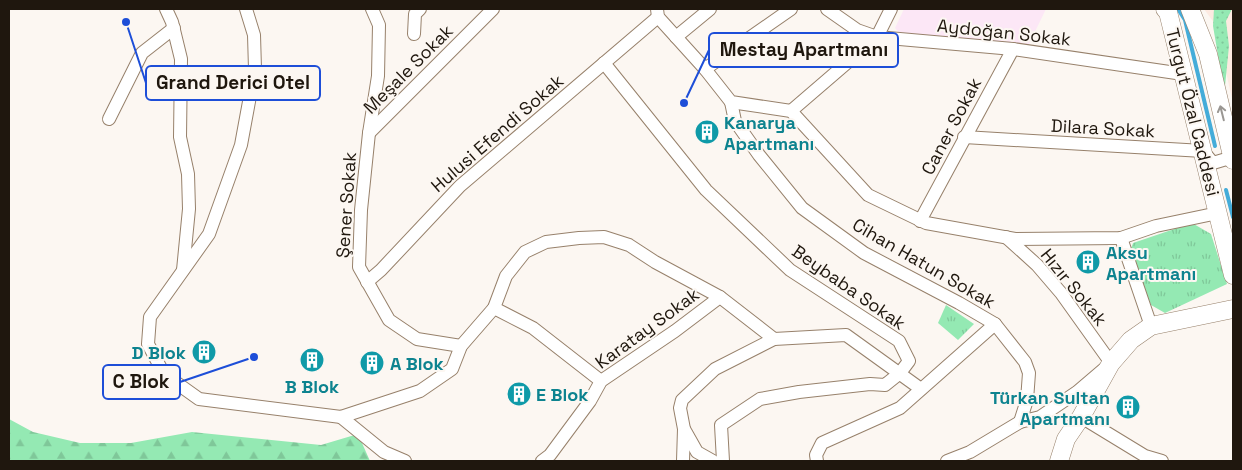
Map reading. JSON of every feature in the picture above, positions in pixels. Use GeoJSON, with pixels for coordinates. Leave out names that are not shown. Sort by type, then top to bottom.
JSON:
{"type":"FeatureCollection","features":[{"type":"Feature","properties":{"kind":"street"},"geometry":{"type":"LineString","coordinates":[[166,9],[174,28],[180,59],[180,137],[188,174],[188,209],[183,270]]}},
{"type":"Feature","properties":{"kind":"street"},"geometry":{"type":"LineString","coordinates":[[246,9],[254,35],[255,69],[241,145],[209,234],[150,317],[148,344],[164,374],[200,400],[341,417],[420,391],[452,369],[461,346],[494,308],[506,276],[525,252],[546,242],[604,236],[629,245],[655,262],[720,297],[774,339]]}},
{"type":"Feature","properties":{"kind":"street","name":"Şener Sokak"},"geometry":{"type":"LineString","coordinates":[[372,9],[379,25],[378,76],[369,133],[361,210],[359,267],[389,320],[417,339],[461,346]]}},
{"type":"Feature","properties":{"kind":"street"},"geometry":{"type":"LineString","coordinates":[[414,34],[415,14],[420,9]]}},
{"type":"Feature","properties":{"kind":"street","name":"Meşale Sokak"},"geometry":{"type":"LineString","coordinates":[[369,133],[493,9]]}},
{"type":"Feature","properties":{"kind":"street"},"geometry":{"type":"LineString","coordinates":[[676,37],[710,9]]}},
{"type":"Feature","properties":{"kind":"street"},"geometry":{"type":"LineString","coordinates":[[705,69],[791,9]]}},
{"type":"Feature","properties":{"kind":"street","name":"Aydoğan Sokak"},"geometry":{"type":"LineString","coordinates":[[827,9],[857,30],[877,37],[1013,48],[1183,74]]}},
{"type":"Feature","properties":{"kind":"street"},"geometry":{"type":"LineString","coordinates":[[791,111],[877,37],[890,9]]}},
{"type":"Feature","properties":{"kind":"street","name":"Turgut Özal Caddesi"},"geometry":{"type":"LineString","coordinates":[[1166,9],[1233,275]]}},
{"type":"Feature","properties":{"kind":"street"},"geometry":{"type":"LineString","coordinates":[[657,13],[731,102],[791,111],[868,195],[920,221],[1015,239],[1121,238],[1156,226],[1218,213]]}},
{"type":"Feature","properties":{"kind":"street","name":"Hulusi Efendi Sokak"},"geometry":{"type":"LineString","coordinates":[[367,282],[460,186],[604,62],[657,13]]}},
{"type":"Feature","properties":{"kind":"street"},"geometry":{"type":"LineString","coordinates":[[1177,50],[1196,13]]}},
{"type":"Feature","properties":{"kind":"street","name":"Turgut Özal Caddesi"},"geometry":{"type":"LineString","coordinates":[[1196,13],[1233,158]]}},
{"type":"Feature","properties":{"kind":"street"},"geometry":{"type":"LineString","coordinates":[[109,119],[142,53],[174,28]]}},
{"type":"Feature","properties":{"kind":"street","name":"Caner Sokak"},"geometry":{"type":"LineString","coordinates":[[920,221],[1013,48]]}},
{"type":"Feature","properties":{"kind":"street","name":"Beybaba Sokak"},"geometry":{"type":"LineString","coordinates":[[604,62],[706,190],[790,270],[898,341],[909,361],[900,373]]}},
{"type":"Feature","properties":{"kind":"street","name":"Cihan Hatun Sokak"},"geometry":{"type":"LineString","coordinates":[[731,102],[735,121],[759,155],[802,208],[864,254],[959,303],[995,324],[1025,362],[1029,373],[1028,400],[1020,422]]}},
{"type":"Feature","properties":{"kind":"street","name":"Dilara Sokak"},"geometry":{"type":"LineString","coordinates":[[964,138],[1202,151],[1213,164],[1233,158]]}},
{"type":"Feature","properties":{"kind":"street","name":"Hızır Sokak"},"geometry":{"type":"LineString","coordinates":[[1006,237],[1037,265],[1061,293],[1110,362]]}},
{"type":"Feature","properties":{"kind":"street"},"geometry":{"type":"LineString","coordinates":[[1121,238],[1152,326]]}},
{"type":"Feature","properties":{"kind":"street","name":"Karatay Sokak"},"geometry":{"type":"LineString","coordinates":[[542,461],[550,455],[590,401],[601,381],[675,331],[720,297]]}},
{"type":"Feature","properties":{"kind":"street"},"geometry":{"type":"LineString","coordinates":[[494,308],[533,328],[601,381]]}},
{"type":"Feature","properties":{"kind":"street"},"geometry":{"type":"LineString","coordinates":[[947,461],[970,452],[1020,422],[1040,417],[1078,392],[1131,340],[1152,326],[1233,309]]}},
{"type":"Feature","properties":{"kind":"street"},"geometry":{"type":"LineString","coordinates":[[816,461],[816,455],[822,443],[900,408],[995,324]]}},
{"type":"Feature","properties":{"kind":"street"},"geometry":{"type":"LineString","coordinates":[[683,461],[684,429],[680,408],[682,400],[715,369],[774,339],[846,334],[921,389]]}},
{"type":"Feature","properties":{"kind":"street"},"geometry":{"type":"LineString","coordinates":[[1058,461],[1066,439],[1081,417],[1110,362]]}},
{"type":"Feature","properties":{"kind":"street"},"geometry":{"type":"LineString","coordinates":[[724,461],[721,425],[760,399],[825,389],[870,384],[885,385],[900,373]]}},
{"type":"Feature","properties":{"kind":"street"},"geometry":{"type":"LineString","coordinates":[[341,417],[384,452],[405,461]]}},
{"type":"Feature","properties":{"kind":"street"},"geometry":{"type":"LineString","coordinates":[[1081,417],[1145,456],[1162,461]]}},
{"type":"Feature","properties":{"kind":"street"},"geometry":{"type":"LineString","coordinates":[[684,429],[697,452],[713,461]]}},
{"type":"Feature","properties":{"kind":"shaded area"},"geometry":{"type":"Polygon","coordinates":[[[904,9],[1046,9],[1028,46],[901,35],[895,28],[904,9]]]}},
{"type":"Feature","properties":{"kind":"shaded area"},"geometry":{"type":"Polygon","coordinates":[[[1204,9],[1233,9],[1233,103],[1215,24],[1204,9]]]}},
{"type":"Feature","properties":{"kind":"green space"},"geometry":{"type":"Polygon","coordinates":[[[1214,9],[1232,9],[1226,21],[1229,46],[1225,86],[1223,85],[1213,26],[1214,9]]]}},
{"type":"Feature","properties":{"kind":"green space"},"geometry":{"type":"Polygon","coordinates":[[[1192,223],[1211,234],[1227,284],[1165,313],[1151,305],[1130,252],[1133,243],[1192,223]]]}},
{"type":"Feature","properties":{"kind":"green space"},"geometry":{"type":"Polygon","coordinates":[[[946,305],[974,324],[958,340],[938,323],[946,305]]]}},
{"type":"Feature","properties":{"kind":"green space"},"geometry":{"type":"Polygon","coordinates":[[[9,419],[33,432],[80,443],[131,443],[192,432],[321,445],[358,434],[370,461],[9,461],[9,419]]]}},
{"type":"Feature","properties":{"kind":"waterway"},"geometry":{"type":"LineString","coordinates":[[1178,9],[1185,20],[1215,146]]}},
{"type":"Feature","properties":{"kind":"waterway"},"geometry":{"type":"LineString","coordinates":[[1226,190],[1233,217]]}},
{"type":"Feature","properties":{"kind":"place","name":"Grand Derici Otel"},"geometry":{"type":"Point","coordinates":[126,22]}},
{"type":"Feature","properties":{"kind":"place","name":"Mestay Apartmanı"},"geometry":{"type":"Point","coordinates":[684,103]}},
{"type":"Feature","properties":{"kind":"place","name":"Kanarya Apartmanı"},"geometry":{"type":"Point","coordinates":[707,132]}},
{"type":"Feature","properties":{"kind":"place","name":"Aksu Apartmanı"},"geometry":{"type":"Point","coordinates":[1088,262]}},
{"type":"Feature","properties":{"kind":"place","name":"D Blok"},"geometry":{"type":"Point","coordinates":[204,352]}},
{"type":"Feature","properties":{"kind":"place","name":"C Blok"},"geometry":{"type":"Point","coordinates":[254,357]}},
{"type":"Feature","properties":{"kind":"place","name":"B Blok"},"geometry":{"type":"Point","coordinates":[312,360]}},
{"type":"Feature","properties":{"kind":"place","name":"A Blok"},"geometry":{"type":"Point","coordinates":[372,363]}},
{"type":"Feature","properties":{"kind":"place","name":"E Blok"},"geometry":{"type":"Point","coordinates":[519,394]}},
{"type":"Feature","properties":{"kind":"place","name":"Türkan Sultan Apartmanı"},"geometry":{"type":"Point","coordinates":[1128,407]}}]}
